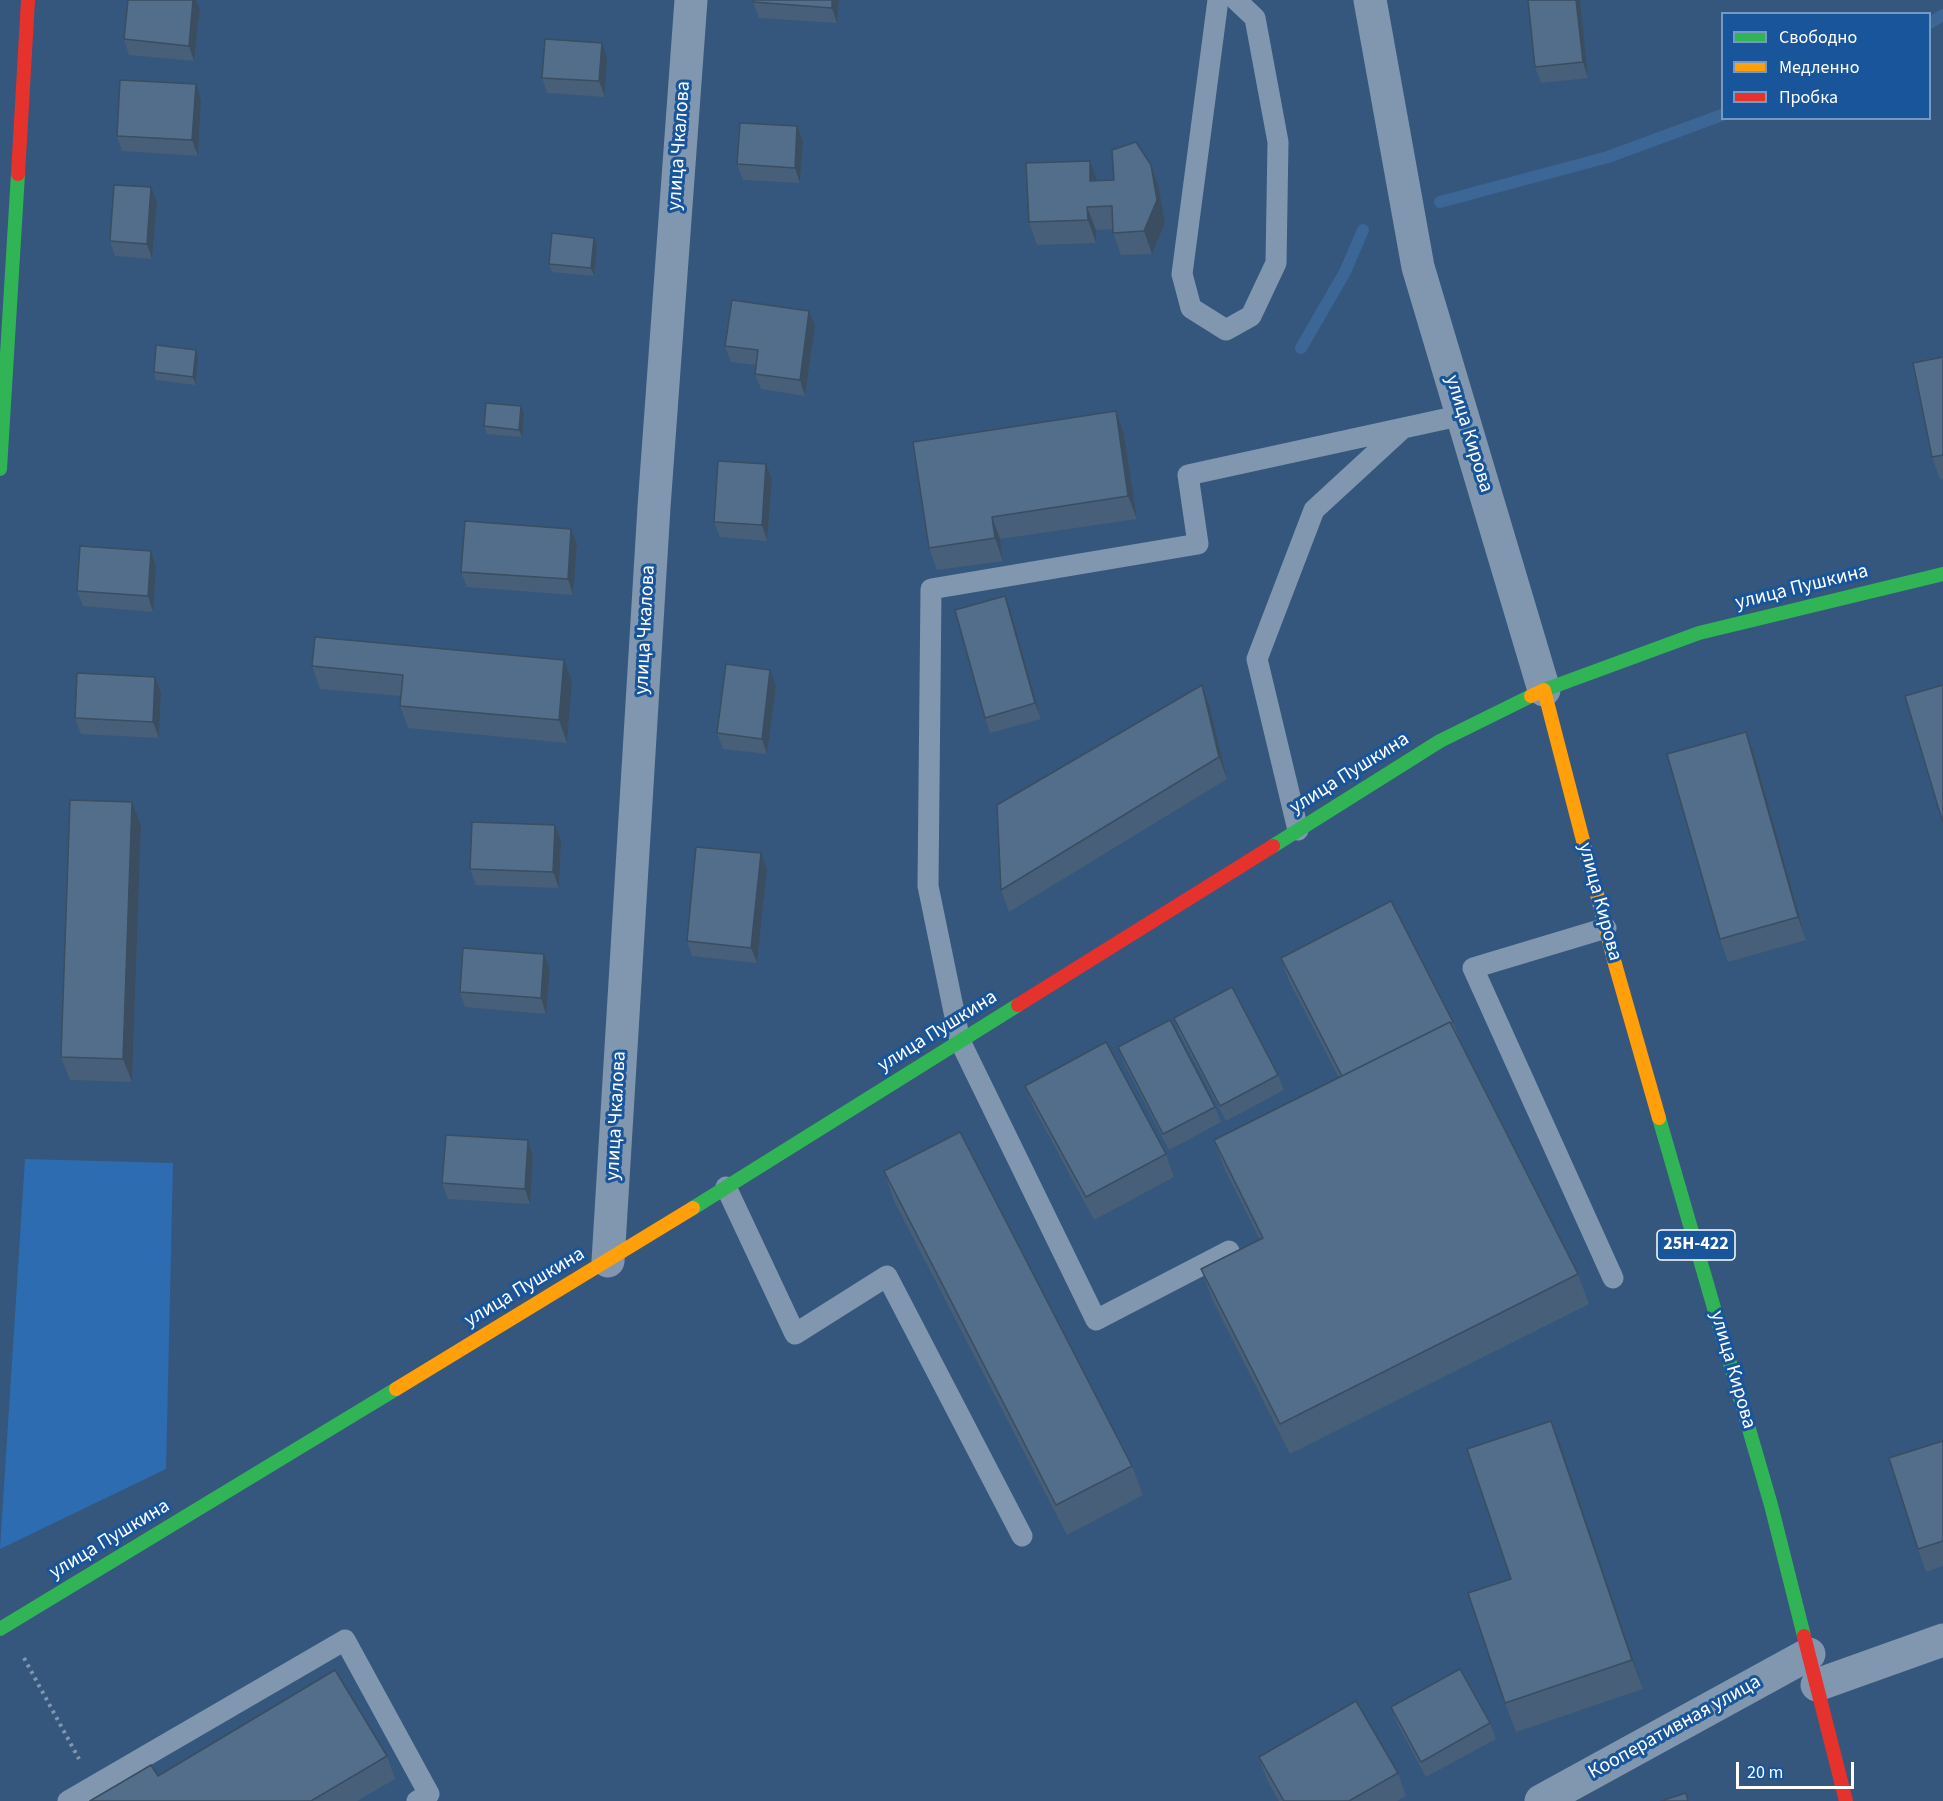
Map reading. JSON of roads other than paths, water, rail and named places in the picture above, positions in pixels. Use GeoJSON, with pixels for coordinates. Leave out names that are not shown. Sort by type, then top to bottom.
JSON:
{"type":"FeatureCollection","features":[{"type":"Feature","properties":{"kind":"main road"},"geometry":{"type":"LineString","coordinates":[[0,469],[28,0]]}},
{"type":"Feature","properties":{"kind":"main road","name":"улица Пушкина"},"geometry":{"type":"LineString","coordinates":[[3,1627],[608,1261],[1440,741],[1544,690],[1699,633],[1943,574]]}},
{"type":"Feature","properties":{"kind":"main road","name":"улица Кирова"},"geometry":{"type":"LineString","coordinates":[[1544,690],[1606,928],[1771,1506],[1846,1801]]}},
{"type":"Feature","properties":{"kind":"street","name":"улица Чкалова"},"geometry":{"type":"LineString","coordinates":[[608,1261],[654,495],[691,0]]}},
{"type":"Feature","properties":{"kind":"street","name":"улица Кирова"},"geometry":{"type":"LineString","coordinates":[[1370,0],[1418,267],[1544,690]]}},
{"type":"Feature","properties":{"kind":"street","name":"Кооперативная улица"},"geometry":{"type":"LineString","coordinates":[[1541,1801],[1813,1670],[1943,1640]]}},
{"type":"Feature","properties":{"kind":"lane"},"geometry":{"type":"LineString","coordinates":[[1218,0],[1182,274],[1191,308],[1226,330],[1251,316],[1276,263],[1278,142],[1255,18],[1236,0]]}},
{"type":"Feature","properties":{"kind":"lane"},"geometry":{"type":"LineString","coordinates":[[1229,1251],[1096,1320],[960,1041],[928,886],[931,589],[1198,544],[1188,475],[1462,415]]}},
{"type":"Feature","properties":{"kind":"lane"},"geometry":{"type":"LineString","coordinates":[[1298,830],[1257,659],[1314,510],[1402,428]]}},
{"type":"Feature","properties":{"kind":"lane"},"geometry":{"type":"LineString","coordinates":[[1606,928],[1473,968],[1612,1278]]}},
{"type":"Feature","properties":{"kind":"lane"},"geometry":{"type":"LineString","coordinates":[[726,1187],[795,1334],[887,1276],[1022,1536]]}},
{"type":"Feature","properties":{"kind":"lane"},"geometry":{"type":"LineString","coordinates":[[68,1801],[345,1640],[429,1794],[417,1801]]}},
{"type":"Feature","properties":{"kind":"waterway"},"geometry":{"type":"LineString","coordinates":[[1931,22],[1943,15]]}},
{"type":"Feature","properties":{"kind":"waterway"},"geometry":{"type":"LineString","coordinates":[[1440,202],[1608,157],[1721,115]]}},
{"type":"Feature","properties":{"kind":"waterway"},"geometry":{"type":"LineString","coordinates":[[1301,348],[1345,272],[1363,230]]}}]}
